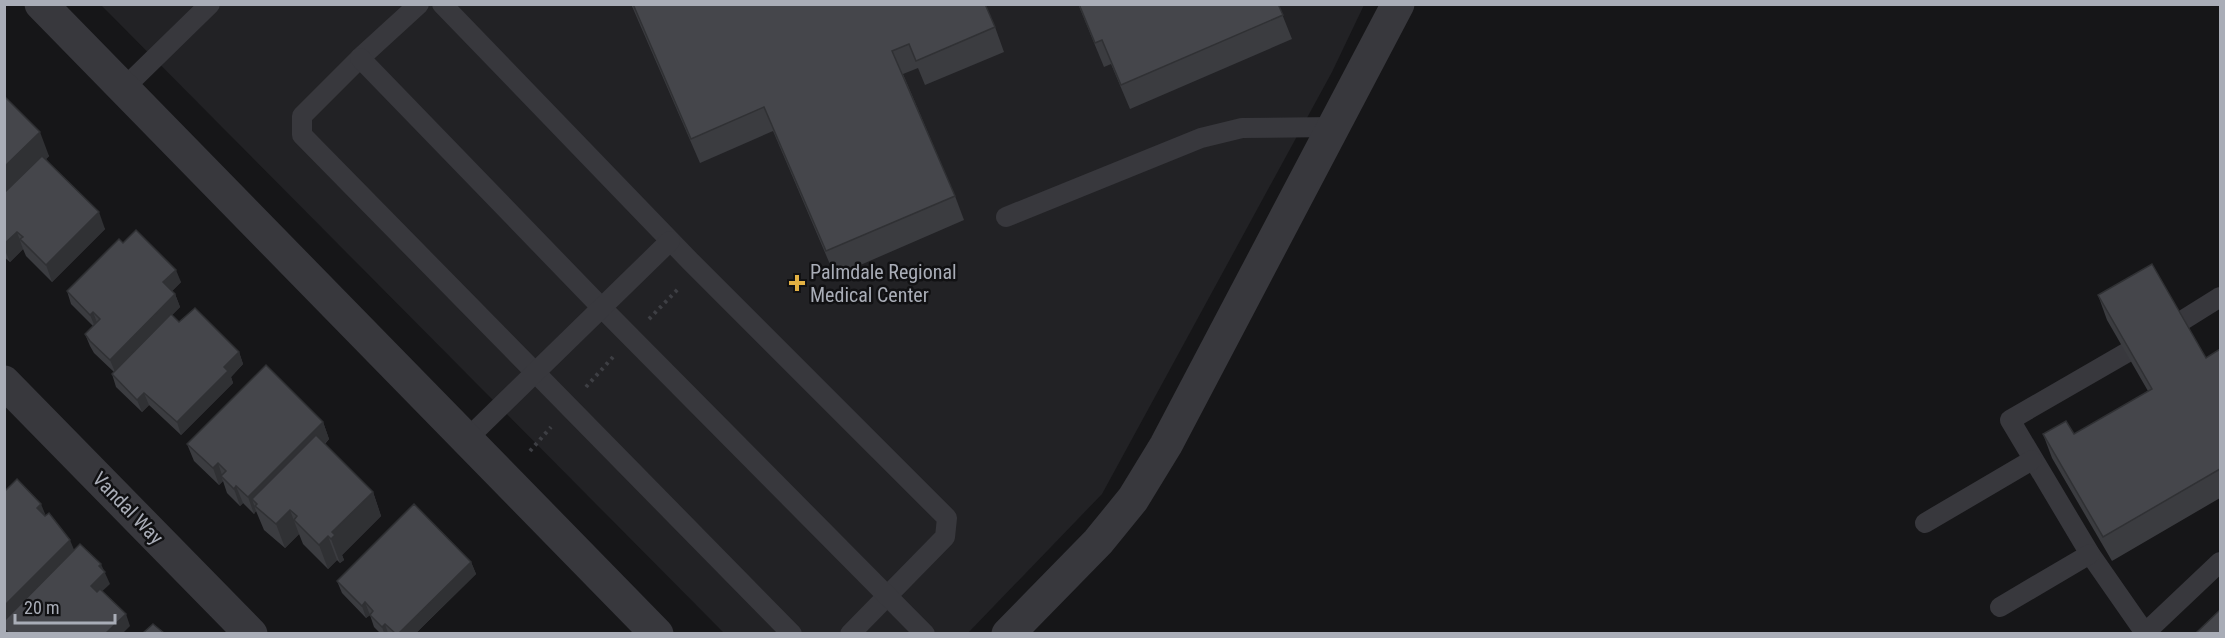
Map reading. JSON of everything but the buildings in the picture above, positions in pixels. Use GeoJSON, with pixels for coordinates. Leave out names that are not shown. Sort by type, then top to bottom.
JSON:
{"type":"FeatureCollection","features":[{"type":"Feature","properties":{"kind":"street"},"geometry":{"type":"LineString","coordinates":[[41,4],[657,633]]}},
{"type":"Feature","properties":{"kind":"street"},"geometry":{"type":"LineString","coordinates":[[1008,633],[1098,542],[1133,499],[1166,445],[1398,4]]}},
{"type":"Feature","properties":{"kind":"street","name":"Vandal Way"},"geometry":{"type":"LineString","coordinates":[[4,382],[251,633]]}},
{"type":"Feature","properties":{"kind":"lane"},"geometry":{"type":"LineString","coordinates":[[123,89],[210,4]]}},
{"type":"Feature","properties":{"kind":"lane"},"geometry":{"type":"LineString","coordinates":[[419,4],[302,116],[302,135],[536,370],[792,633]]}},
{"type":"Feature","properties":{"kind":"lane"},"geometry":{"type":"LineString","coordinates":[[442,4],[670,241],[946,518],[945,537],[850,633]]}},
{"type":"Feature","properties":{"kind":"lane"},"geometry":{"type":"LineString","coordinates":[[360,58],[601,307],[925,633]]}},
{"type":"Feature","properties":{"kind":"lane"},"geometry":{"type":"LineString","coordinates":[[1006,217],[1201,138],[1242,128],[1334,127]]}},
{"type":"Feature","properties":{"kind":"lane"},"geometry":{"type":"LineString","coordinates":[[467,439],[670,241]]}},
{"type":"Feature","properties":{"kind":"lane"},"geometry":{"type":"LineString","coordinates":[[2180,322],[2220,297]]}},
{"type":"Feature","properties":{"kind":"lane"},"geometry":{"type":"LineString","coordinates":[[2126,353],[2010,420],[2090,554],[2144,633],[2220,562]]}},
{"type":"Feature","properties":{"kind":"lane"},"geometry":{"type":"LineString","coordinates":[[1925,523],[2032,460]]}},
{"type":"Feature","properties":{"kind":"lane"},"geometry":{"type":"LineString","coordinates":[[2000,607],[2090,554]]}},
{"type":"Feature","properties":{"kind":"shaded area","name":"Palmdale Regional Medical Center"},"geometry":{"type":"Polygon","coordinates":[[[101,5],[1364,5],[1332,72],[1102,494],[967,634],[724,633],[101,5]]]}},
{"type":"Feature","properties":{"kind":"place","name":"Palmdale Regional Medical Center"},"geometry":{"type":"Point","coordinates":[797,283]}}]}
